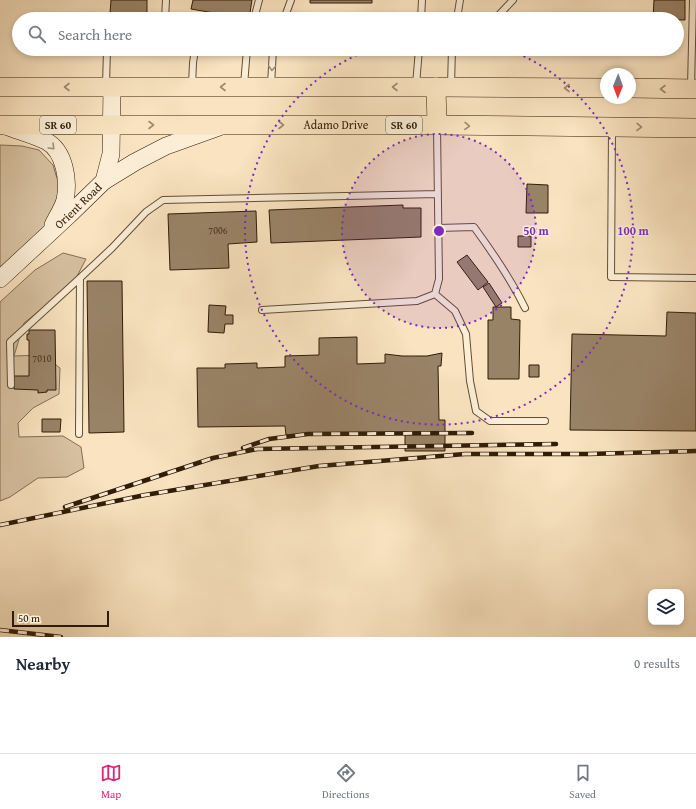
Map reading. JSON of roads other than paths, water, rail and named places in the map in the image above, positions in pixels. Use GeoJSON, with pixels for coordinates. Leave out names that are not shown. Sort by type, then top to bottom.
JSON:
{"type":"FeatureCollection","features":[{"type":"Feature","properties":{"kind":"main road"},"geometry":{"type":"LineString","coordinates":[[0,87],[600,88]]}},
{"type":"Feature","properties":{"kind":"main road"},"geometry":{"type":"LineString","coordinates":[[436,125],[444,87]]}},
{"type":"Feature","properties":{"kind":"main road"},"geometry":{"type":"LineString","coordinates":[[636,88],[694,89]]}},
{"type":"Feature","properties":{"kind":"main road","name":"Adamo Drive"},"geometry":{"type":"LineString","coordinates":[[2,125],[226,124],[696,128]]}},
{"type":"Feature","properties":{"kind":"street","name":"Orient Road"},"geometry":{"type":"LineString","coordinates":[[0,279],[104,180],[111,154],[112,125],[109,87]]}},
{"type":"Feature","properties":{"kind":"street"},"geometry":{"type":"LineString","coordinates":[[104,180],[166,146],[226,124]]}},
{"type":"Feature","properties":{"kind":"street"},"geometry":{"type":"LineString","coordinates":[[2,125],[48,142],[58,153],[64,166],[66,181],[65,200],[50,233]]}},
{"type":"Feature","properties":{"kind":"lane"},"geometry":{"type":"LineString","coordinates":[[165,12],[166,0]]}},
{"type":"Feature","properties":{"kind":"lane"},"geometry":{"type":"LineString","coordinates":[[256,12],[259,0]]}},
{"type":"Feature","properties":{"kind":"lane"},"geometry":{"type":"LineString","coordinates":[[287,12],[291,0]]}},
{"type":"Feature","properties":{"kind":"lane"},"geometry":{"type":"LineString","coordinates":[[421,12],[422,0]]}},
{"type":"Feature","properties":{"kind":"lane"},"geometry":{"type":"LineString","coordinates":[[458,12],[460,0]]}},
{"type":"Feature","properties":{"kind":"lane"},"geometry":{"type":"LineString","coordinates":[[502,12],[513,0]]}},
{"type":"Feature","properties":{"kind":"lane"},"geometry":{"type":"LineString","coordinates":[[693,0],[694,89]]}},
{"type":"Feature","properties":{"kind":"lane"},"geometry":{"type":"LineString","coordinates":[[108,56],[109,87]]}},
{"type":"Feature","properties":{"kind":"lane"},"geometry":{"type":"LineString","coordinates":[[192,87],[194,56]]}},
{"type":"Feature","properties":{"kind":"lane"},"geometry":{"type":"LineString","coordinates":[[244,87],[246,56]]}},
{"type":"Feature","properties":{"kind":"lane"},"geometry":{"type":"LineString","coordinates":[[271,87],[273,56]]}},
{"type":"Feature","properties":{"kind":"lane"},"geometry":{"type":"LineString","coordinates":[[416,87],[418,56]]}},
{"type":"Feature","properties":{"kind":"lane"},"geometry":{"type":"LineString","coordinates":[[444,87],[451,56]]}},
{"type":"Feature","properties":{"kind":"lane"},"geometry":{"type":"LineString","coordinates":[[435,294],[439,279],[436,125]]}},
{"type":"Feature","properties":{"kind":"lane"},"geometry":{"type":"LineString","coordinates":[[612,127],[611,277],[696,278]]}},
{"type":"Feature","properties":{"kind":"lane"},"geometry":{"type":"LineString","coordinates":[[11,385],[10,342],[112,248],[146,212],[163,200],[438,194]]}},
{"type":"Feature","properties":{"kind":"lane"},"geometry":{"type":"LineString","coordinates":[[438,228],[474,227],[505,271],[525,308]]}},
{"type":"Feature","properties":{"kind":"lane"},"geometry":{"type":"LineString","coordinates":[[79,434],[80,278]]}},
{"type":"Feature","properties":{"kind":"lane"},"geometry":{"type":"LineString","coordinates":[[262,310],[417,302],[435,294]]}},
{"type":"Feature","properties":{"kind":"lane"},"geometry":{"type":"LineString","coordinates":[[435,294],[455,311],[466,334],[470,381],[476,411],[490,422],[545,421]]}},
{"type":"Feature","properties":{"kind":"railway"},"geometry":{"type":"LineString","coordinates":[[243,448],[269,439],[308,434],[472,433]]}},
{"type":"Feature","properties":{"kind":"railway"},"geometry":{"type":"LineString","coordinates":[[65,507],[213,458],[257,449],[556,444]]}},
{"type":"Feature","properties":{"kind":"railway"},"geometry":{"type":"LineString","coordinates":[[0,525],[145,495],[319,466],[465,454],[589,454],[696,451]]}},
{"type":"Feature","properties":{"kind":"railway"},"geometry":{"type":"LineString","coordinates":[[0,630],[61,637]]}}]}
